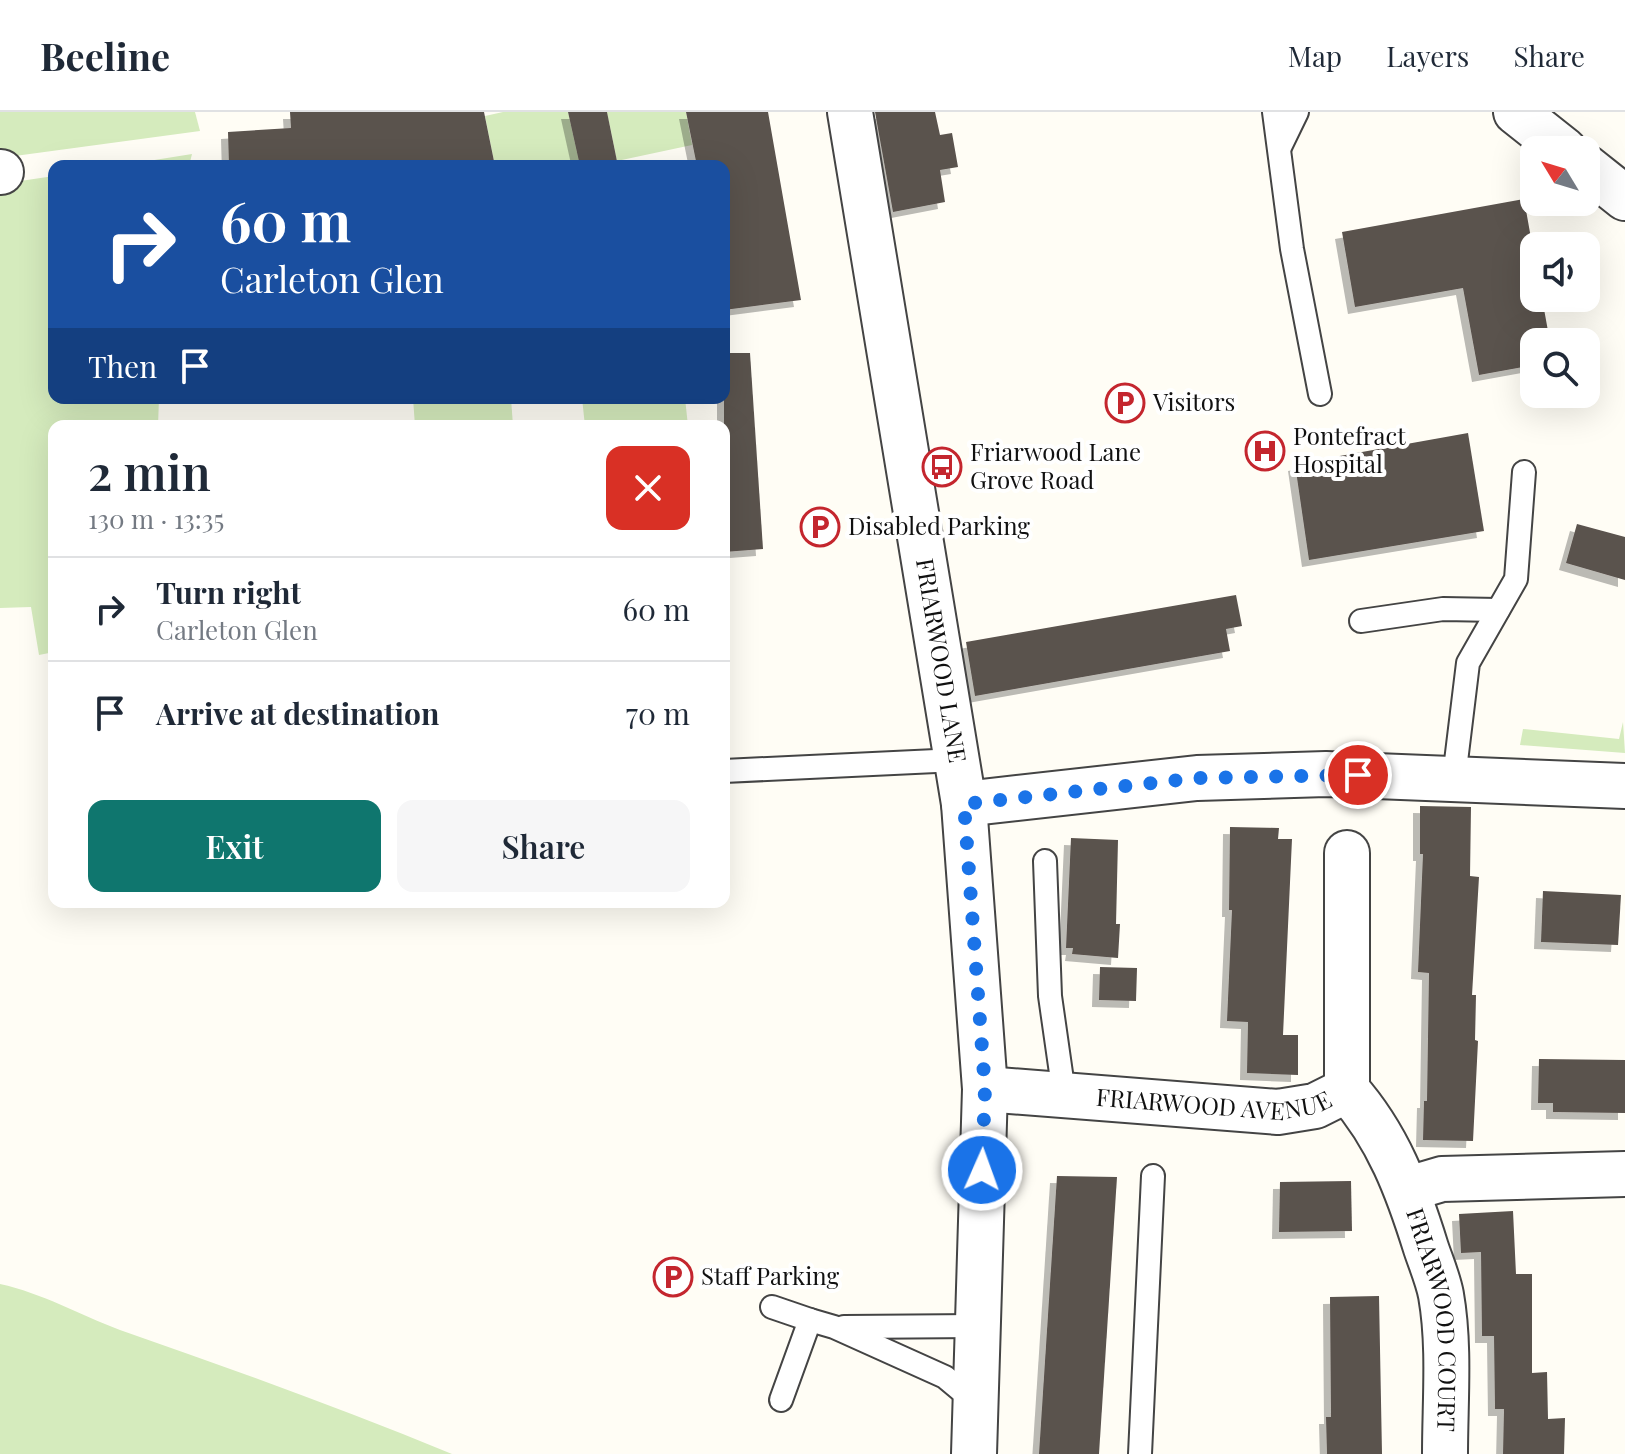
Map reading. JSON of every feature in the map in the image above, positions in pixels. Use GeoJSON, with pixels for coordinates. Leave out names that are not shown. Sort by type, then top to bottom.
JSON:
{"type":"FeatureCollection","features":[{"type":"Feature","properties":{"kind":"street","name":"FRIARWOOD LANE"},"geometry":{"type":"LineString","coordinates":[[850,112],[964,804],[985,1089],[974,1454]]}},
{"type":"Feature","properties":{"kind":"street"},"geometry":{"type":"LineString","coordinates":[[1516,112],[1546,136]]}},
{"type":"Feature","properties":{"kind":"street"},"geometry":{"type":"LineString","coordinates":[[1600,178],[1625,198]]}},
{"type":"Feature","properties":{"kind":"street"},"geometry":{"type":"LineString","coordinates":[[964,804],[1197,778],[1326,774],[1625,786]]}},
{"type":"Feature","properties":{"kind":"street"},"geometry":{"type":"LineString","coordinates":[[1347,853],[1347,1090]]}},
{"type":"Feature","properties":{"kind":"street","name":"FRIARWOOD AVENUE"},"geometry":{"type":"LineString","coordinates":[[985,1089],[1278,1112],[1315,1106],[1347,1090],[1379,1134],[1408,1189]]}},
{"type":"Feature","properties":{"kind":"street"},"geometry":{"type":"LineString","coordinates":[[1408,1189],[1442,1179],[1625,1174]]}},
{"type":"Feature","properties":{"kind":"street","name":"FRIARWOOD COURT"},"geometry":{"type":"LineString","coordinates":[[1408,1189],[1441,1293],[1445,1337],[1445,1454]]}},
{"type":"Feature","properties":{"kind":"lane"},"geometry":{"type":"LineString","coordinates":[[1274,112],[1303,307],[1320,394]]}},
{"type":"Feature","properties":{"kind":"lane"},"geometry":{"type":"LineString","coordinates":[[1279,149],[1297,112]]}},
{"type":"Feature","properties":{"kind":"lane"},"geometry":{"type":"LineString","coordinates":[[1454,778],[1468,663],[1516,579],[1524,472]]}},
{"type":"Feature","properties":{"kind":"lane"},"geometry":{"type":"LineString","coordinates":[[1361,621],[1443,609],[1498,610]]}},
{"type":"Feature","properties":{"kind":"lane"},"geometry":{"type":"LineString","coordinates":[[730,771],[957,760]]}},
{"type":"Feature","properties":{"kind":"lane"},"geometry":{"type":"LineString","coordinates":[[1045,861],[1050,996],[1064,1094]]}},
{"type":"Feature","properties":{"kind":"lane"},"geometry":{"type":"LineString","coordinates":[[1140,1454],[1153,1176]]}},
{"type":"Feature","properties":{"kind":"lane"},"geometry":{"type":"LineString","coordinates":[[772,1307],[834,1327],[945,1377],[977,1403]]}},
{"type":"Feature","properties":{"kind":"lane"},"geometry":{"type":"LineString","coordinates":[[781,1400],[810,1320]]}},
{"type":"Feature","properties":{"kind":"lane"},"geometry":{"type":"LineString","coordinates":[[834,1327],[978,1326]]}},
{"type":"Feature","properties":{"kind":"green space"},"geometry":{"type":"Polygon","coordinates":[[[0,112],[195,112],[200,131],[0,158],[0,112]]]}},
{"type":"Feature","properties":{"kind":"green space"},"geometry":{"type":"Polygon","coordinates":[[[503,112],[568,112],[579,160],[494,160],[485,116],[503,112]]]}},
{"type":"Feature","properties":{"kind":"green space"},"geometry":{"type":"Polygon","coordinates":[[[607,112],[686,112],[692,145],[617,160],[607,112]]]}},
{"type":"Feature","properties":{"kind":"green space"},"geometry":{"type":"Polygon","coordinates":[[[192,154],[190,160],[154,160],[192,154]]]}},
{"type":"Feature","properties":{"kind":"green space"},"geometry":{"type":"Polygon","coordinates":[[[48,177],[48,404],[159,404],[158,420],[48,420],[48,653],[39,655],[31,607],[0,608],[0,184],[48,177]]]}},
{"type":"Feature","properties":{"kind":"green space"},"geometry":{"type":"Polygon","coordinates":[[[413,404],[511,404],[513,420],[415,420],[413,404]]]}},
{"type":"Feature","properties":{"kind":"green space"},"geometry":{"type":"Polygon","coordinates":[[[583,404],[686,404],[687,420],[584,420],[583,404]]]}},
{"type":"Feature","properties":{"kind":"green space"},"geometry":{"type":"Polygon","coordinates":[[[1623,722],[1625,753],[1520,745],[1523,729],[1619,739],[1623,722]]]}},
{"type":"Feature","properties":{"kind":"green space"},"geometry":{"type":"Polygon","coordinates":[[[0,1284],[31,1293],[120,1330],[452,1454],[0,1454],[0,1284]]]}},
{"type":"Feature","properties":{"kind":"building"},"geometry":{"type":"Polygon","coordinates":[[[290,112],[484,112],[494,160],[229,160],[228,132],[291,128],[290,112]]]}},
{"type":"Feature","properties":{"kind":"building"},"geometry":{"type":"Polygon","coordinates":[[[568,112],[607,112],[617,160],[579,160],[568,112]]]}},
{"type":"Feature","properties":{"kind":"building"},"geometry":{"type":"Polygon","coordinates":[[[686,112],[768,112],[801,300],[730,309],[730,160],[696,160],[686,112]]]}},
{"type":"Feature","properties":{"kind":"building"},"geometry":{"type":"Polygon","coordinates":[[[875,112],[935,112],[940,135],[952,133],[958,167],[940,170],[945,202],[893,212],[875,112]]]}},
{"type":"Feature","properties":{"kind":"building"},"geometry":{"type":"Polygon","coordinates":[[[1520,200],[1520,216],[1527,216],[1530,232],[1520,232],[1520,312],[1545,312],[1547,328],[1520,328],[1520,368],[1479,375],[1463,288],[1355,307],[1342,232],[1520,200]]]}},
{"type":"Feature","properties":{"kind":"building"},"geometry":{"type":"Polygon","coordinates":[[[730,353],[750,353],[763,549],[730,552],[730,420],[724,420],[724,404],[730,404],[730,353]]]}},
{"type":"Feature","properties":{"kind":"building"},"geometry":{"type":"Polygon","coordinates":[[[1468,433],[1484,531],[1309,560],[1295,464],[1468,433]]]}},
{"type":"Feature","properties":{"kind":"building"},"geometry":{"type":"Polygon","coordinates":[[[1577,524],[1625,537],[1625,580],[1566,563],[1577,524]]]}},
{"type":"Feature","properties":{"kind":"building"},"geometry":{"type":"Polygon","coordinates":[[[1236,595],[1242,626],[1226,629],[1230,651],[975,696],[966,642],[1236,595]]]}},
{"type":"Feature","properties":{"kind":"building"},"geometry":{"type":"Polygon","coordinates":[[[1420,806],[1471,807],[1470,876],[1479,877],[1472,995],[1476,995],[1475,1040],[1478,1041],[1473,1141],[1423,1140],[1424,1101],[1427,1101],[1429,973],[1418,972],[1423,854],[1420,854],[1420,806]]]}},
{"type":"Feature","properties":{"kind":"building"},"geometry":{"type":"Polygon","coordinates":[[[1230,827],[1279,828],[1278,839],[1292,839],[1283,1035],[1298,1035],[1298,1075],[1247,1073],[1248,1022],[1227,1021],[1232,910],[1229,910],[1230,827]]]}},
{"type":"Feature","properties":{"kind":"building"},"geometry":{"type":"Polygon","coordinates":[[[1071,838],[1118,840],[1118,958],[1072,954],[1073,948],[1066,948],[1071,838]]]}},
{"type":"Feature","properties":{"kind":"building"},"geometry":{"type":"Polygon","coordinates":[[[1543,891],[1621,895],[1618,945],[1541,942],[1543,891]]]}},
{"type":"Feature","properties":{"kind":"building"},"geometry":{"type":"Polygon","coordinates":[[[1100,967],[1137,968],[1136,1001],[1099,1000],[1100,967]]]}},
{"type":"Feature","properties":{"kind":"building"},"geometry":{"type":"Polygon","coordinates":[[[1539,1059],[1625,1060],[1625,1113],[1553,1112],[1553,1103],[1538,1103],[1539,1059]]]}},
{"type":"Feature","properties":{"kind":"building"},"geometry":{"type":"Polygon","coordinates":[[[1057,1176],[1117,1177],[1099,1454],[1039,1454],[1057,1176]]]}},
{"type":"Feature","properties":{"kind":"building"},"geometry":{"type":"Polygon","coordinates":[[[1351,1181],[1352,1231],[1279,1232],[1280,1182],[1351,1181]]]}},
{"type":"Feature","properties":{"kind":"building"},"geometry":{"type":"Polygon","coordinates":[[[1513,1211],[1516,1274],[1532,1274],[1532,1373],[1547,1372],[1548,1419],[1565,1418],[1564,1454],[1503,1454],[1504,1409],[1495,1409],[1494,1336],[1482,1336],[1481,1252],[1461,1253],[1459,1214],[1513,1211]]]}},
{"type":"Feature","properties":{"kind":"building"},"geometry":{"type":"Polygon","coordinates":[[[1379,1296],[1382,1454],[1327,1454],[1326,1417],[1331,1417],[1330,1297],[1379,1296]]]}},
{"type":"Feature","properties":{"kind":"place","name":"Visitors"},"geometry":{"type":"Point","coordinates":[1125,403]}},
{"type":"Feature","properties":{"kind":"place","name":"Pontefract Hospital"},"geometry":{"type":"Point","coordinates":[1265,451]}},
{"type":"Feature","properties":{"kind":"place","name":"Friarwood Lane Grove Road"},"geometry":{"type":"Point","coordinates":[942,467]}},
{"type":"Feature","properties":{"kind":"place","name":"Disabled Parking"},"geometry":{"type":"Point","coordinates":[820,527]}},
{"type":"Feature","properties":{"kind":"place","name":"Staff Parking"},"geometry":{"type":"Point","coordinates":[673,1277]}},
{"type":"Feature","properties":{"kind":"route"},"geometry":{"type":"LineString","coordinates":[[982,1170],[985,1089],[964,804],[1197,778],[1358,775]]}}]}
